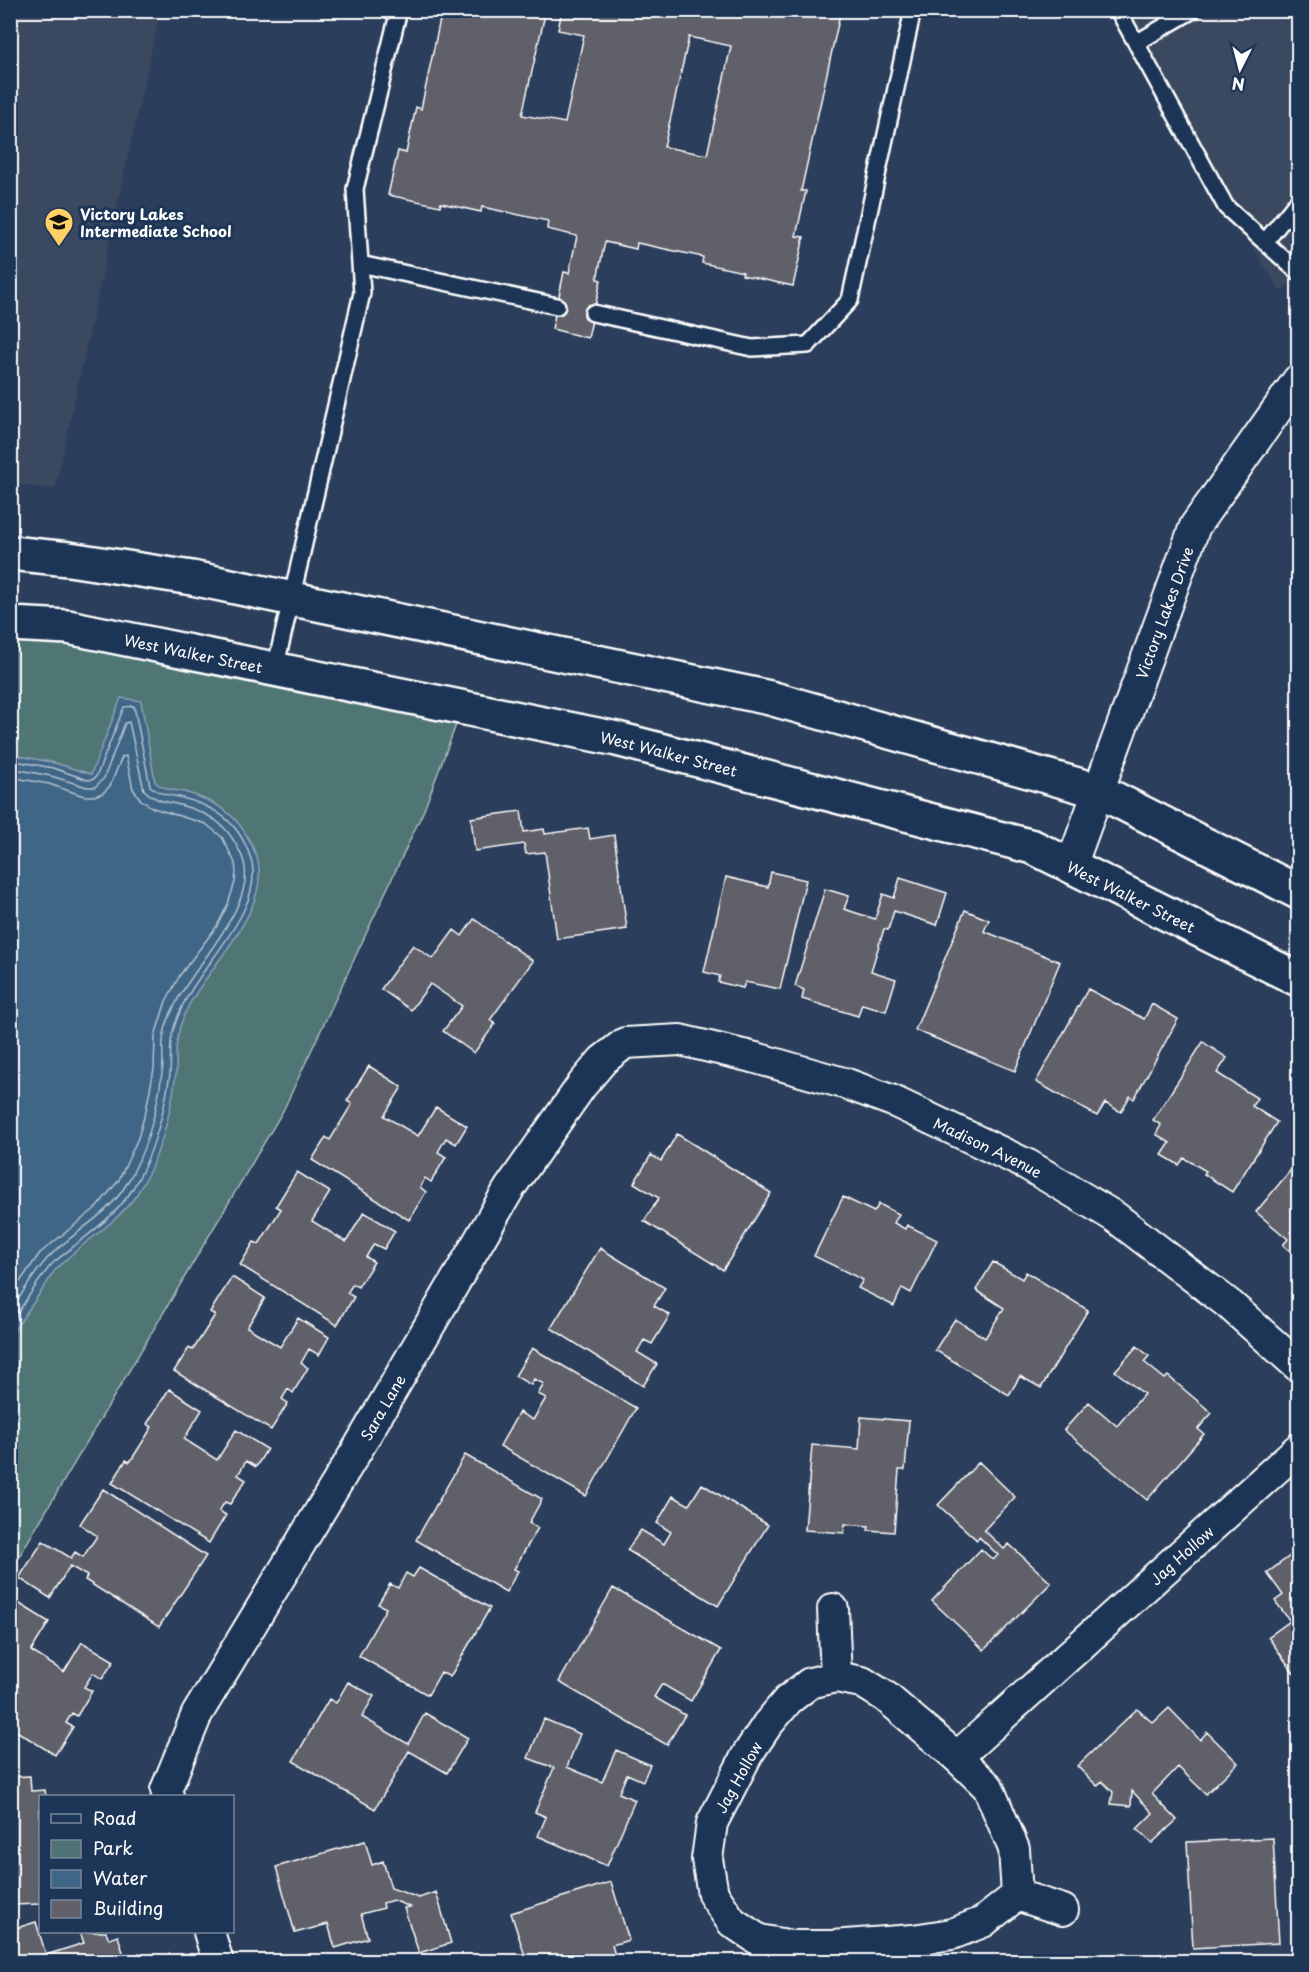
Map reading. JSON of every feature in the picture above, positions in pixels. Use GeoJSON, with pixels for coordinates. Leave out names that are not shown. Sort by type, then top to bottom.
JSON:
{"type":"FeatureCollection","features":[{"type":"Feature","properties":{"kind":"street","name":"Victory Lakes Drive"},"geometry":{"type":"LineString","coordinates":[[1071,866],[1195,526],[1299,380]]}},
{"type":"Feature","properties":{"kind":"street"},"geometry":{"type":"LineString","coordinates":[[10,553],[69,559],[192,578],[770,698],[1099,791],[1299,892]]}},
{"type":"Feature","properties":{"kind":"street","name":"West Walker Street"},"geometry":{"type":"LineString","coordinates":[[10,624],[68,627],[617,739],[1033,847],[1299,979]]}},
{"type":"Feature","properties":{"kind":"street","name":"Madison Avenue"},"geometry":{"type":"LineString","coordinates":[[625,1043],[680,1040],[756,1058],[847,1084],[893,1101],[1028,1165],[1115,1217],[1230,1305],[1299,1366]]}},
{"type":"Feature","properties":{"kind":"street","name":"Sara Lane"},"geometry":{"type":"LineString","coordinates":[[167,1793],[197,1714],[352,1459],[509,1189],[582,1085],[603,1060],[625,1043]]}},
{"type":"Feature","properties":{"kind":"street","name":"Jag Hollow"},"geometry":{"type":"LineString","coordinates":[[957,1757],[1299,1449]]}},
{"type":"Feature","properties":{"kind":"street"},"geometry":{"type":"LineString","coordinates":[[833,1609],[836,1677]]}},
{"type":"Feature","properties":{"kind":"street","name":"Jag Hollow"},"geometry":{"type":"LineString","coordinates":[[836,1677],[862,1682],[886,1697],[957,1757],[988,1787],[1014,1849],[1017,1895],[983,1922],[952,1934],[914,1940],[832,1946],[793,1946],[759,1940],[732,1922],[713,1894],[707,1859],[712,1823],[747,1755],[767,1725],[788,1700],[810,1683],[836,1677]]}},
{"type":"Feature","properties":{"kind":"street"},"geometry":{"type":"LineString","coordinates":[[1017,1895],[1063,1910]]}},
{"type":"Feature","properties":{"kind":"street"},"geometry":{"type":"LineString","coordinates":[[209,1933],[218,1962]]}},
{"type":"Feature","properties":{"kind":"lane"},"geometry":{"type":"LineString","coordinates":[[275,669],[362,292],[355,189],[399,10]]}},
{"type":"Feature","properties":{"kind":"lane"},"geometry":{"type":"LineString","coordinates":[[593,314],[752,348],[808,345],[850,300],[914,10]]}},
{"type":"Feature","properties":{"kind":"lane"},"geometry":{"type":"LineString","coordinates":[[1118,10],[1226,207],[1299,272]]}},
{"type":"Feature","properties":{"kind":"lane"},"geometry":{"type":"LineString","coordinates":[[1136,43],[1193,10]]}},
{"type":"Feature","properties":{"kind":"lane"},"geometry":{"type":"LineString","coordinates":[[1265,242],[1299,201]]}},
{"type":"Feature","properties":{"kind":"lane"},"geometry":{"type":"LineString","coordinates":[[360,264],[557,306]]}},
{"type":"Feature","properties":{"kind":"shaded area","name":"Victory Lakes Intermediate School"},"geometry":{"type":"Polygon","coordinates":[[[11,10],[160,11],[55,489],[11,484],[11,10]]]}},
{"type":"Feature","properties":{"kind":"shaded area"},"geometry":{"type":"Polygon","coordinates":[[[1108,11],[1298,11],[1298,279],[1280,291],[1108,11]]]}},
{"type":"Feature","properties":{"kind":"green space"},"geometry":{"type":"Polygon","coordinates":[[[11,637],[56,641],[457,722],[424,810],[283,1111],[11,1570],[11,637]]]}},
{"type":"Feature","properties":{"kind":"water"},"geometry":{"type":"Polygon","coordinates":[[[121,698],[141,701],[155,782],[165,788],[197,796],[220,807],[237,821],[244,831],[256,855],[259,874],[256,894],[237,934],[198,991],[183,1019],[176,1050],[176,1073],[171,1104],[158,1151],[145,1180],[129,1205],[119,1215],[55,1270],[11,1335],[11,754],[55,763],[91,774],[121,698]]]}},
{"type":"Feature","properties":{"kind":"building"},"geometry":{"type":"Polygon","coordinates":[[[442,10],[546,10],[522,115],[565,123],[584,35],[558,30],[562,10],[841,10],[801,191],[806,191],[796,236],[804,237],[793,286],[742,275],[743,272],[702,263],[703,257],[637,243],[636,249],[605,242],[597,279],[601,280],[588,338],[552,329],[564,272],[569,273],[577,236],[547,229],[548,221],[482,207],[481,212],[388,195],[398,151],[406,153],[416,107],[421,109],[442,10]],[[689,37],[664,147],[707,155],[731,46],[689,37]]]}},
{"type":"Feature","properties":{"kind":"building"},"geometry":{"type":"Polygon","coordinates":[[[521,811],[524,832],[544,829],[545,834],[588,828],[590,839],[614,835],[627,929],[557,939],[545,852],[526,854],[524,844],[475,851],[471,818],[521,811]]]}},
{"type":"Feature","properties":{"kind":"building"},"geometry":{"type":"Polygon","coordinates":[[[771,872],[806,880],[780,989],[745,982],[743,988],[718,982],[720,976],[704,972],[726,877],[768,887],[771,872]]]}},
{"type":"Feature","properties":{"kind":"building"},"geometry":{"type":"Polygon","coordinates":[[[900,878],[947,893],[937,925],[894,911],[888,930],[884,929],[871,971],[896,979],[886,1011],[862,1004],[858,1016],[802,999],[804,990],[795,986],[825,889],[849,896],[844,909],[875,919],[883,894],[894,898],[900,878]]]}},
{"type":"Feature","properties":{"kind":"building"},"geometry":{"type":"Polygon","coordinates":[[[965,910],[989,920],[984,931],[1060,962],[1015,1071],[915,1030],[965,910]]]}},
{"type":"Feature","properties":{"kind":"building"},"geometry":{"type":"Polygon","coordinates":[[[474,919],[533,961],[490,1020],[495,1024],[474,1053],[443,1031],[462,1006],[430,984],[411,1010],[381,989],[413,945],[433,959],[454,930],[462,936],[474,919]]]}},
{"type":"Feature","properties":{"kind":"building"},"geometry":{"type":"Polygon","coordinates":[[[1088,989],[1144,1019],[1152,1004],[1178,1019],[1134,1099],[1130,1096],[1121,1112],[1105,1103],[1097,1116],[1036,1082],[1088,989]]]}},
{"type":"Feature","properties":{"kind":"building"},"geometry":{"type":"Polygon","coordinates":[[[1203,1042],[1227,1058],[1217,1073],[1257,1098],[1252,1106],[1277,1122],[1232,1192],[1204,1174],[1206,1171],[1184,1158],[1179,1165],[1162,1155],[1170,1143],[1156,1134],[1161,1125],[1153,1120],[1203,1042]]]}},
{"type":"Feature","properties":{"kind":"building"},"geometry":{"type":"Polygon","coordinates":[[[369,1066],[402,1087],[384,1116],[418,1136],[436,1107],[467,1126],[456,1144],[446,1138],[438,1152],[446,1157],[431,1182],[425,1178],[420,1187],[426,1192],[409,1220],[312,1160],[326,1137],[330,1140],[352,1104],[347,1101],[369,1066]]]}},
{"type":"Feature","properties":{"kind":"building"},"geometry":{"type":"Polygon","coordinates":[[[677,1134],[771,1193],[723,1270],[644,1221],[659,1198],[634,1183],[651,1155],[661,1161],[677,1134]]]}},
{"type":"Feature","properties":{"kind":"building"},"geometry":{"type":"Polygon","coordinates":[[[1298,1161],[1298,1258],[1283,1245],[1288,1239],[1256,1212],[1298,1161]]]}},
{"type":"Feature","properties":{"kind":"building"},"geometry":{"type":"Polygon","coordinates":[[[297,1172],[330,1192],[312,1221],[346,1242],[364,1212],[395,1231],[384,1249],[374,1244],[366,1257],[374,1262],[358,1287],[353,1284],[347,1293],[354,1297],[337,1325],[240,1265],[254,1242],[259,1244],[281,1209],[276,1206],[297,1172]]]}},
{"type":"Feature","properties":{"kind":"building"},"geometry":{"type":"Polygon","coordinates":[[[843,1197],[874,1212],[879,1204],[899,1214],[894,1223],[905,1229],[907,1225],[937,1240],[911,1293],[902,1288],[894,1306],[858,1288],[863,1280],[814,1256],[843,1197]]]}},
{"type":"Feature","properties":{"kind":"building"},"geometry":{"type":"Polygon","coordinates":[[[600,1248],[665,1288],[654,1306],[670,1315],[652,1344],[644,1340],[637,1352],[657,1364],[643,1386],[551,1328],[600,1248]]]}},
{"type":"Feature","properties":{"kind":"building"},"geometry":{"type":"Polygon","coordinates":[[[993,1262],[1022,1279],[1026,1272],[1088,1310],[1041,1388],[1020,1376],[1009,1395],[935,1350],[955,1319],[985,1338],[1004,1308],[976,1290],[993,1262]]]}},
{"type":"Feature","properties":{"kind":"building"},"geometry":{"type":"Polygon","coordinates":[[[232,1277],[265,1298],[247,1327],[280,1347],[298,1318],[329,1337],[319,1355],[309,1349],[301,1363],[308,1368],[293,1393],[288,1389],[282,1399],[288,1403],[271,1430],[174,1371],[189,1348],[193,1350],[215,1315],[210,1312],[232,1277]]]}},
{"type":"Feature","properties":{"kind":"building"},"geometry":{"type":"Polygon","coordinates":[[[1137,1346],[1149,1356],[1144,1362],[1165,1379],[1168,1376],[1212,1413],[1198,1429],[1204,1434],[1147,1500],[1064,1430],[1089,1402],[1117,1426],[1144,1394],[1115,1371],[1137,1346]]]}},
{"type":"Feature","properties":{"kind":"building"},"geometry":{"type":"Polygon","coordinates":[[[532,1348],[636,1408],[586,1496],[500,1446],[519,1412],[533,1420],[546,1398],[538,1394],[544,1384],[534,1379],[531,1385],[515,1376],[532,1348]]]}},
{"type":"Feature","properties":{"kind":"building"},"geometry":{"type":"Polygon","coordinates":[[[169,1389],[202,1410],[184,1439],[217,1460],[236,1430],[267,1449],[256,1467],[246,1461],[238,1475],[246,1480],[230,1504],[225,1502],[219,1511],[226,1515],[209,1543],[112,1483],[126,1460],[130,1462],[152,1427],[147,1424],[169,1389]]]}},
{"type":"Feature","properties":{"kind":"building"},"geometry":{"type":"Polygon","coordinates":[[[861,1417],[909,1421],[905,1470],[899,1470],[894,1532],[868,1530],[869,1526],[845,1524],[844,1533],[805,1530],[812,1445],[859,1449],[861,1417]]]}},
{"type":"Feature","properties":{"kind":"building"},"geometry":{"type":"Polygon","coordinates":[[[465,1455],[542,1499],[529,1523],[538,1528],[514,1569],[518,1571],[506,1592],[416,1540],[465,1455]]]}},
{"type":"Feature","properties":{"kind":"building"},"geometry":{"type":"Polygon","coordinates":[[[979,1462],[1015,1497],[984,1530],[1004,1549],[1009,1544],[1051,1583],[984,1650],[932,1601],[981,1549],[993,1560],[998,1555],[979,1537],[977,1540],[938,1505],[979,1462]]]}},
{"type":"Feature","properties":{"kind":"building"},"geometry":{"type":"Polygon","coordinates":[[[702,1484],[768,1525],[718,1606],[627,1550],[641,1530],[664,1544],[671,1532],[657,1523],[673,1496],[689,1505],[702,1484]]]}},
{"type":"Feature","properties":{"kind":"building"},"geometry":{"type":"Polygon","coordinates":[[[103,1489],[206,1556],[159,1627],[85,1580],[87,1576],[70,1566],[50,1598],[19,1578],[43,1541],[71,1558],[75,1552],[83,1557],[97,1536],[80,1524],[103,1489]]]}},
{"type":"Feature","properties":{"kind":"building"},"geometry":{"type":"Polygon","coordinates":[[[1298,1550],[1298,1679],[1268,1637],[1290,1621],[1275,1601],[1283,1595],[1267,1573],[1298,1550]]]}},
{"type":"Feature","properties":{"kind":"building"},"geometry":{"type":"Polygon","coordinates":[[[419,1568],[490,1608],[450,1677],[441,1672],[428,1695],[359,1656],[386,1608],[378,1604],[390,1584],[398,1588],[406,1573],[413,1577],[419,1568]]]}},
{"type":"Feature","properties":{"kind":"building"},"geometry":{"type":"Polygon","coordinates":[[[613,1588],[721,1650],[691,1701],[662,1684],[654,1697],[685,1715],[667,1745],[559,1682],[613,1588]]]}},
{"type":"Feature","properties":{"kind":"building"},"geometry":{"type":"Polygon","coordinates":[[[15,1601],[49,1622],[31,1651],[64,1672],[82,1642],[114,1661],[102,1679],[93,1673],[84,1687],[92,1691],[77,1716],[72,1713],[66,1723],[73,1727],[55,1755],[10,1727],[10,1609],[15,1601]]]}},
{"type":"Feature","properties":{"kind":"building"},"geometry":{"type":"Polygon","coordinates":[[[348,1682],[374,1696],[362,1717],[408,1744],[425,1713],[468,1738],[447,1773],[409,1751],[375,1809],[293,1761],[329,1699],[336,1703],[348,1682]]]}},
{"type":"Feature","properties":{"kind":"building"},"geometry":{"type":"Polygon","coordinates":[[[1169,1708],[1200,1740],[1207,1732],[1238,1763],[1206,1794],[1178,1767],[1152,1794],[1177,1820],[1152,1843],[1137,1829],[1153,1813],[1132,1791],[1131,1806],[1111,1804],[1113,1792],[1102,1781],[1097,1786],[1077,1766],[1137,1709],[1153,1723],[1169,1708]]]}},
{"type":"Feature","properties":{"kind":"building"},"geometry":{"type":"Polygon","coordinates":[[[544,1719],[580,1734],[567,1767],[602,1782],[616,1750],[650,1765],[643,1781],[627,1774],[619,1793],[635,1800],[607,1866],[538,1836],[546,1817],[535,1812],[554,1768],[528,1758],[544,1719]]]}},
{"type":"Feature","properties":{"kind":"building"},"geometry":{"type":"Polygon","coordinates":[[[30,1776],[31,1791],[45,1790],[46,1795],[39,1795],[39,1904],[11,1905],[10,1777],[30,1776]]]}},
{"type":"Feature","properties":{"kind":"building"},"geometry":{"type":"Polygon","coordinates":[[[1273,1838],[1279,1943],[1193,1948],[1187,1842],[1273,1838]]]}},
{"type":"Feature","properties":{"kind":"building"},"geometry":{"type":"Polygon","coordinates":[[[365,1841],[372,1865],[383,1861],[391,1888],[419,1898],[436,1892],[451,1943],[419,1953],[404,1908],[410,1907],[393,1900],[383,1903],[384,1908],[361,1914],[368,1938],[335,1948],[328,1924],[295,1933],[276,1867],[365,1841]]]}},
{"type":"Feature","properties":{"kind":"building"},"geometry":{"type":"Polygon","coordinates":[[[611,1882],[629,1940],[612,1945],[617,1962],[527,1962],[511,1913],[611,1882]]]}},
{"type":"Feature","properties":{"kind":"building"},"geometry":{"type":"Polygon","coordinates":[[[36,1922],[46,1955],[84,1943],[80,1933],[106,1933],[109,1939],[118,1936],[126,1962],[10,1962],[10,1930],[36,1922]]]}},
{"type":"Feature","properties":{"kind":"place","name":"Victory Lakes Intermediate School"},"geometry":{"type":"Point","coordinates":[59,248]}}]}
